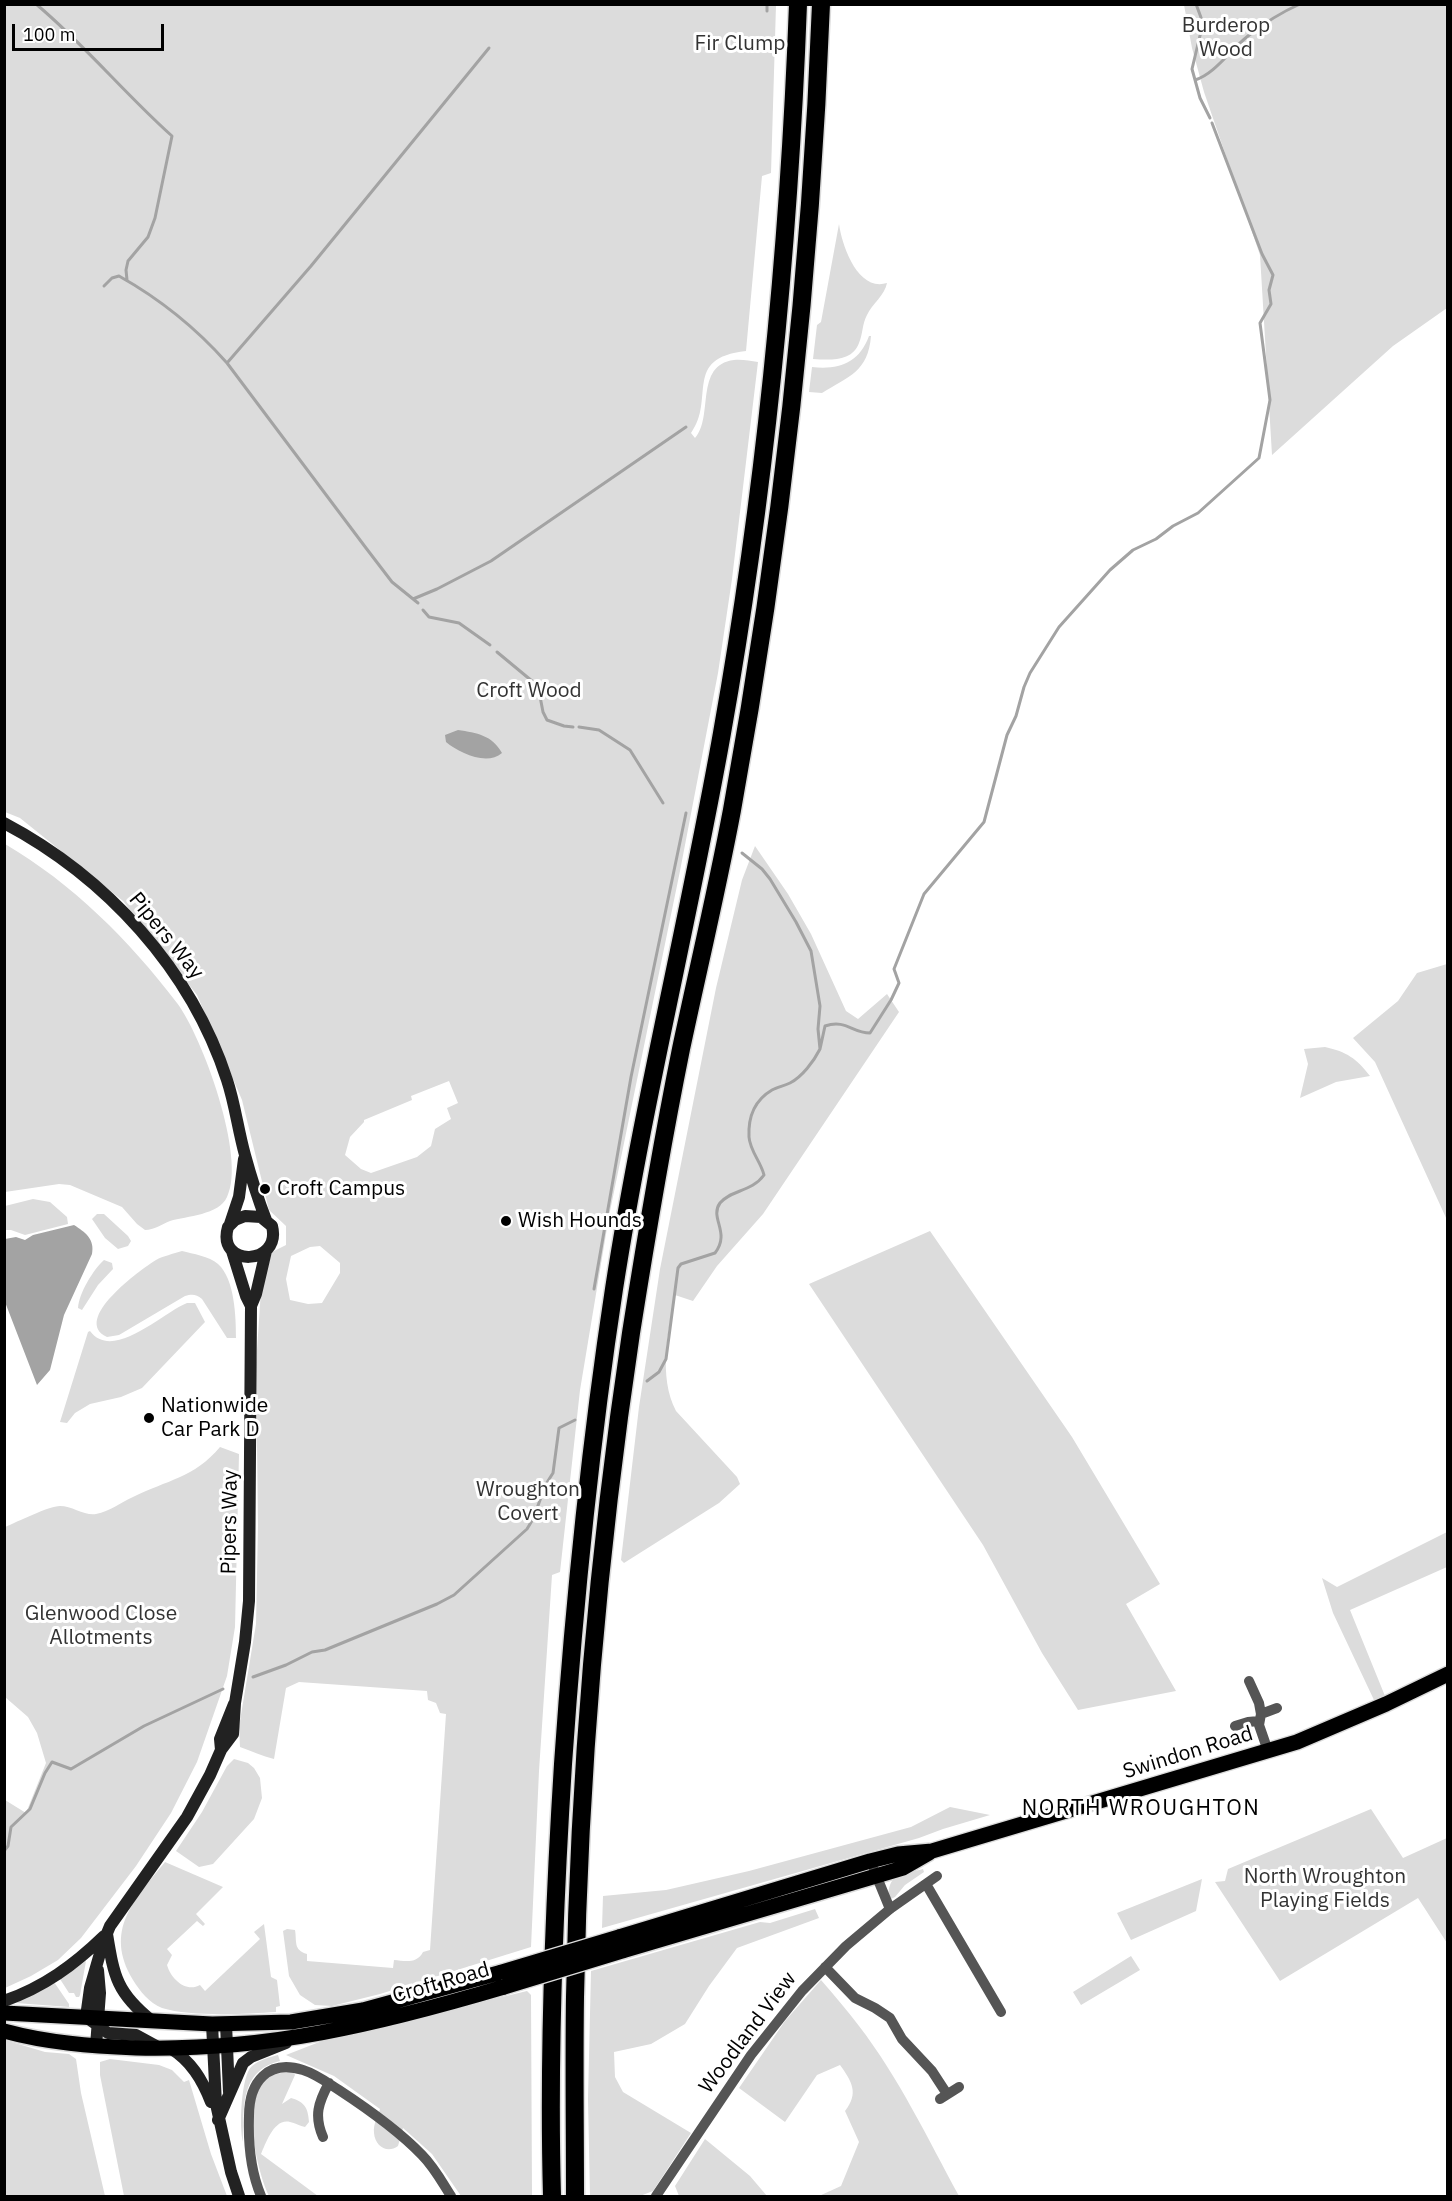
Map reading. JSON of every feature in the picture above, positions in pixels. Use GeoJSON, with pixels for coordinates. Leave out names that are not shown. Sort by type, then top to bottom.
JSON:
{"type":"FeatureCollection","features":[{"type":"Feature","properties":{"kind":"highway"},"geometry":{"type":"LineString","coordinates":[[552,2196],[552,1994],[557,1857],[578,1571],[597,1413],[624,1227],[708,809],[752,549],[778,321],[792,141],[798,4]]}},
{"type":"Feature","properties":{"kind":"highway"},"geometry":{"type":"LineString","coordinates":[[575,2196],[575,1997],[583,1801],[595,1636],[611,1485],[627,1360],[653,1196],[681,1047],[732,810],[774,550],[801,323],[821,4]]}},
{"type":"Feature","properties":{"kind":"main road","name":"Pipers Way"},"geometry":{"type":"LineString","coordinates":[[4,823],[56,854],[99,889],[141,931],[174,972],[204,1022],[221,1062],[233,1101],[245,1155],[266,1220]]}},
{"type":"Feature","properties":{"kind":"main road","name":"Pipers Way"},"geometry":{"type":"LineString","coordinates":[[230,1224],[239,1197],[245,1155]]}},
{"type":"Feature","properties":{"kind":"main road"},"geometry":{"type":"LineString","coordinates":[[245,1216],[257,1216],[272,1226],[272,1242],[266,1251],[259,1255],[243,1257],[232,1251],[227,1240],[227,1229],[230,1224],[245,1216]]}},
{"type":"Feature","properties":{"kind":"main road","name":"Pipers Way"},"geometry":{"type":"LineString","coordinates":[[232,1251],[251,1306]]}},
{"type":"Feature","properties":{"kind":"main road","name":"Pipers Way"},"geometry":{"type":"LineString","coordinates":[[96,2046],[89,1992],[107,1933],[192,1809],[221,1750],[233,1734],[249,1601],[251,1306],[266,1251]]}},
{"type":"Feature","properties":{"kind":"main road","name":"Swindon Road"},"geometry":{"type":"LineString","coordinates":[[870,1861],[898,1854],[932,1851],[1268,1751],[1325,1731],[1448,1674]]}},
{"type":"Feature","properties":{"kind":"main road","name":"Swindon Road"},"geometry":{"type":"LineString","coordinates":[[877,1877],[903,1868],[932,1851]]}},
{"type":"Feature","properties":{"kind":"main road","name":"Croft Road"},"geometry":{"type":"LineString","coordinates":[[4,2031],[46,2041],[96,2046],[165,2048],[220,2047],[300,2038],[384,2020],[503,1979],[620,1944],[870,1861]]}},
{"type":"Feature","properties":{"kind":"main road","name":"Croft Road"},"geometry":{"type":"LineString","coordinates":[[620,1944],[877,1877]]}},
{"type":"Feature","properties":{"kind":"main road"},"geometry":{"type":"LineString","coordinates":[[4,2001],[33,1989],[65,1970],[107,1933]]}},
{"type":"Feature","properties":{"kind":"main road"},"geometry":{"type":"LineString","coordinates":[[107,1933],[113,1969],[118,1982],[130,2002],[152,2021]]}},
{"type":"Feature","properties":{"kind":"main road","name":"Croft Road"},"geometry":{"type":"LineString","coordinates":[[4,2013],[94,2020],[219,2024],[291,2022],[356,2011],[503,1979]]}},
{"type":"Feature","properties":{"kind":"main road"},"geometry":{"type":"LineString","coordinates":[[94,2020],[109,2033],[136,2035],[188,2061],[201,2078],[218,2120],[239,2196]]}},
{"type":"Feature","properties":{"kind":"main road"},"geometry":{"type":"LineString","coordinates":[[219,2024],[220,2047],[229,2096]]}},
{"type":"Feature","properties":{"kind":"main road"},"geometry":{"type":"LineString","coordinates":[[218,2120],[246,2060],[300,2038]]}},
{"type":"Feature","properties":{"kind":"main road"},"geometry":{"type":"LineString","coordinates":[[218,2120],[215,2096],[220,2047]]}},
{"type":"Feature","properties":{"kind":"street"},"geometry":{"type":"LineString","coordinates":[[1249,1681],[1259,1703],[1268,1751]]}},
{"type":"Feature","properties":{"kind":"street"},"geometry":{"type":"LineString","coordinates":[[1235,1726],[1260,1718],[1277,1707]]}},
{"type":"Feature","properties":{"kind":"street"},"geometry":{"type":"LineString","coordinates":[[870,1861],[890,1909]]}},
{"type":"Feature","properties":{"kind":"street","name":"Woodland View"},"geometry":{"type":"LineString","coordinates":[[656,2196],[751,2055],[784,2012],[825,1966],[890,1909],[937,1876]]}},
{"type":"Feature","properties":{"kind":"street"},"geometry":{"type":"LineString","coordinates":[[926,1884],[1001,2012]]}},
{"type":"Feature","properties":{"kind":"street"},"geometry":{"type":"LineString","coordinates":[[825,1966],[855,1998],[890,2018],[902,2039],[932,2071],[944,2097],[959,2087]]}},
{"type":"Feature","properties":{"kind":"street"},"geometry":{"type":"LineString","coordinates":[[261,2196],[250,2160],[249,2102],[257,2082],[270,2071],[284,2067],[302,2070],[329,2083],[362,2105],[411,2144],[431,2165],[451,2196]]}},
{"type":"Feature","properties":{"kind":"street"},"geometry":{"type":"LineString","coordinates":[[323,2137],[318,2122],[317,2108],[329,2083]]}},
{"type":"Feature","properties":{"kind":"green space"},"geometry":{"type":"Polygon","coordinates":[[[4,5],[776,5],[771,173],[762,176],[746,351],[726,355],[714,362],[707,371],[698,420],[691,433],[695,438],[700,429],[709,381],[714,371],[722,364],[734,360],[758,362],[732,579],[718,673],[609,1216],[580,1390],[560,1572],[552,1575],[539,1771],[531,1947],[380,1994],[332,2006],[315,2005],[300,1995],[289,1976],[283,1931],[287,1929],[295,1930],[298,1948],[307,1954],[307,1961],[393,1968],[394,1960],[414,1960],[423,1952],[430,1950],[446,1714],[440,1713],[436,1703],[428,1700],[427,1691],[299,1682],[286,1688],[274,1759],[240,1747],[239,1727],[256,1624],[258,1526],[256,1365],[261,1290],[272,1252],[286,1245],[286,1226],[269,1210],[242,1100],[197,995],[123,901],[20,818],[5,812],[4,5]],[[449,1081],[411,1096],[412,1100],[364,1120],[350,1137],[345,1155],[361,1169],[371,1173],[417,1157],[431,1146],[435,1129],[451,1119],[447,1108],[458,1103],[449,1081]],[[320,1246],[310,1247],[291,1256],[286,1279],[290,1300],[308,1304],[322,1303],[340,1273],[340,1263],[320,1246]]]}},
{"type":"Feature","properties":{"kind":"green space","name":"Burderop Wood"},"geometry":{"type":"Polygon","coordinates":[[[1184,5],[1447,5],[1447,308],[1393,346],[1272,455],[1260,255],[1204,92],[1192,48],[1184,5]]]}},
{"type":"Feature","properties":{"kind":"green space"},"geometry":{"type":"Polygon","coordinates":[[[839,224],[848,255],[860,274],[868,281],[877,284],[887,283],[884,292],[867,315],[856,349],[846,357],[813,359],[817,325],[821,322],[839,224]]]}},
{"type":"Feature","properties":{"kind":"green space"},"geometry":{"type":"Polygon","coordinates":[[[871,336],[866,358],[855,372],[822,393],[809,392],[812,367],[831,367],[847,363],[860,353],[871,336]]]}},
{"type":"Feature","properties":{"kind":"green space"},"geometry":{"type":"Polygon","coordinates":[[[5,844],[54,877],[98,915],[159,980],[187,1019],[209,1069],[227,1127],[232,1179],[227,1197],[217,1208],[145,1230],[122,1207],[70,1185],[59,1184],[5,1192],[5,844]]]}},
{"type":"Feature","properties":{"kind":"green space"},"geometry":{"type":"Polygon","coordinates":[[[755,846],[788,894],[811,934],[846,1011],[858,1019],[887,994],[899,1012],[763,1214],[717,1266],[693,1301],[675,1295],[666,1353],[667,1383],[671,1397],[676,1411],[737,1477],[740,1484],[719,1503],[624,1563],[621,1560],[639,1407],[660,1269],[716,988],[742,880],[755,846]]]}},
{"type":"Feature","properties":{"kind":"green space"},"geometry":{"type":"Polygon","coordinates":[[[1448,964],[1447,1220],[1375,1062],[1353,1038],[1398,1001],[1417,973],[1448,964]]]}},
{"type":"Feature","properties":{"kind":"green space"},"geometry":{"type":"Polygon","coordinates":[[[1325,1047],[1350,1057],[1370,1076],[1336,1082],[1300,1098],[1308,1064],[1304,1049],[1325,1047]]]}},
{"type":"Feature","properties":{"kind":"green space"},"geometry":{"type":"Polygon","coordinates":[[[33,1199],[50,1202],[67,1217],[68,1224],[25,1235],[5,1230],[5,1206],[33,1199]]]}},
{"type":"Feature","properties":{"kind":"green space"},"geometry":{"type":"Polygon","coordinates":[[[97,1214],[104,1214],[128,1236],[131,1241],[128,1246],[118,1249],[105,1238],[92,1219],[97,1214]]]}},
{"type":"Feature","properties":{"kind":"green space"},"geometry":{"type":"Polygon","coordinates":[[[930,1231],[1072,1437],[1160,1584],[1126,1604],[1176,1691],[1078,1710],[1042,1653],[983,1545],[809,1284],[930,1231]]]}},
{"type":"Feature","properties":{"kind":"green space"},"geometry":{"type":"Polygon","coordinates":[[[182,1251],[210,1259],[224,1271],[233,1299],[236,1338],[227,1338],[202,1299],[194,1295],[185,1296],[119,1335],[107,1337],[98,1329],[97,1319],[102,1308],[124,1284],[156,1260],[182,1251]]]}},
{"type":"Feature","properties":{"kind":"green space"},"geometry":{"type":"Polygon","coordinates":[[[104,1260],[112,1263],[113,1269],[98,1285],[82,1310],[78,1308],[84,1289],[104,1260]]]}},
{"type":"Feature","properties":{"kind":"green space"},"geometry":{"type":"Polygon","coordinates":[[[187,1303],[195,1303],[205,1322],[142,1388],[121,1397],[90,1404],[75,1413],[67,1423],[60,1422],[88,1332],[90,1331],[100,1339],[111,1341],[124,1338],[187,1303]]]}},
{"type":"Feature","properties":{"kind":"green space","name":"Glenwood Close Allotments"},"geometry":{"type":"Polygon","coordinates":[[[220,1447],[239,1454],[235,1627],[227,1676],[197,1762],[171,1813],[136,1866],[81,1938],[58,1960],[5,1988],[5,1800],[26,1813],[46,1763],[37,1733],[28,1717],[5,1697],[5,1527],[41,1511],[60,1506],[92,1514],[106,1511],[190,1472],[220,1447]]]}},
{"type":"Feature","properties":{"kind":"green space"},"geometry":{"type":"Polygon","coordinates":[[[1447,1532],[1447,1567],[1350,1610],[1385,1696],[1374,1700],[1333,1613],[1322,1578],[1337,1587],[1447,1532]]]}},
{"type":"Feature","properties":{"kind":"green space"},"geometry":{"type":"Polygon","coordinates":[[[234,1759],[248,1763],[254,1768],[260,1778],[262,1798],[254,1819],[213,1864],[199,1867],[176,1851],[202,1812],[227,1766],[234,1759]]]}},
{"type":"Feature","properties":{"kind":"green space"},"geometry":{"type":"Polygon","coordinates":[[[950,1807],[990,1815],[919,1838],[602,1928],[603,1896],[666,1890],[749,1871],[911,1827],[950,1807]]]}},
{"type":"Feature","properties":{"kind":"green space","name":"North Wroughton Playing Fields"},"geometry":{"type":"Polygon","coordinates":[[[1371,1809],[1403,1858],[1447,1838],[1447,1943],[1418,1898],[1280,1981],[1215,1882],[1225,1881],[1228,1869],[1371,1809]]]}},
{"type":"Feature","properties":{"kind":"green space"},"geometry":{"type":"Polygon","coordinates":[[[165,1862],[223,1887],[196,1914],[205,1924],[203,1926],[197,1921],[167,1949],[172,1955],[167,1965],[172,1975],[184,1986],[200,1985],[205,1991],[260,1939],[254,1932],[264,1924],[271,1977],[277,1980],[280,2006],[276,2007],[276,2012],[218,2014],[174,2011],[153,2003],[133,1980],[121,1946],[122,1930],[134,1902],[165,1862]]]}},
{"type":"Feature","properties":{"kind":"green space"},"geometry":{"type":"Polygon","coordinates":[[[923,1869],[924,1872],[905,1885],[891,1899],[889,1889],[896,1877],[923,1869]]]}},
{"type":"Feature","properties":{"kind":"green space"},"geometry":{"type":"Polygon","coordinates":[[[1202,1879],[1196,1911],[1131,1940],[1117,1913],[1202,1879]]]}},
{"type":"Feature","properties":{"kind":"green space"},"geometry":{"type":"Polygon","coordinates":[[[815,1909],[819,1918],[737,1948],[685,2024],[651,2044],[614,2052],[615,2077],[623,2092],[691,2133],[653,2191],[640,2196],[590,2196],[588,2099],[591,1971],[760,1922],[770,1923],[815,1909]]]}},
{"type":"Feature","properties":{"kind":"green space"},"geometry":{"type":"Polygon","coordinates":[[[1131,1956],[1140,1970],[1081,2005],[1073,1992],[1131,1956]]]}},
{"type":"Feature","properties":{"kind":"green space"},"geometry":{"type":"Polygon","coordinates":[[[86,1961],[80,1995],[76,1997],[74,1993],[69,1993],[60,1979],[86,1961]]]}},
{"type":"Feature","properties":{"kind":"green space"},"geometry":{"type":"Polygon","coordinates":[[[821,1980],[874,2046],[887,2066],[959,2196],[819,2196],[841,2186],[859,2142],[845,2111],[852,2099],[851,2082],[840,2065],[817,2075],[785,2122],[739,2088],[785,2021],[821,1980]]]}},
{"type":"Feature","properties":{"kind":"green space"},"geometry":{"type":"Polygon","coordinates":[[[54,1982],[69,2007],[16,2003],[54,1982]]]}},
{"type":"Feature","properties":{"kind":"green space"},"geometry":{"type":"Polygon","coordinates":[[[527,1991],[531,1995],[532,2196],[461,2196],[432,2154],[403,2128],[398,2146],[386,2149],[379,2145],[374,2130],[380,2109],[334,2076],[286,2055],[327,2039],[527,1991]]]}},
{"type":"Feature","properties":{"kind":"green space"},"geometry":{"type":"Polygon","coordinates":[[[5,2040],[45,2052],[69,2054],[76,2059],[81,2093],[105,2196],[5,2196],[5,2040]]]}},
{"type":"Feature","properties":{"kind":"green space"},"geometry":{"type":"Polygon","coordinates":[[[278,2055],[280,2061],[257,2073],[246,2093],[243,2142],[242,2102],[248,2071],[258,2062],[278,2055]]]}},
{"type":"Feature","properties":{"kind":"green space"},"geometry":{"type":"Polygon","coordinates":[[[110,2059],[159,2065],[172,2070],[184,2082],[189,2080],[211,2154],[227,2196],[124,2196],[100,2075],[100,2062],[110,2059]]]}},
{"type":"Feature","properties":{"kind":"green space"},"geometry":{"type":"Polygon","coordinates":[[[293,2071],[295,2075],[282,2104],[291,2098],[300,2101],[307,2109],[309,2122],[305,2127],[290,2122],[279,2124],[271,2132],[261,2154],[318,2196],[269,2196],[257,2160],[252,2116],[255,2093],[270,2075],[293,2071]]]}},
{"type":"Feature","properties":{"kind":"green space"},"geometry":{"type":"Polygon","coordinates":[[[705,2139],[750,2176],[767,2196],[679,2196],[675,2186],[705,2139]]]}},
{"type":"Feature","properties":{"kind":"shaded area"},"geometry":{"type":"Polygon","coordinates":[[[458,730],[489,739],[502,753],[496,757],[481,758],[458,750],[446,742],[445,735],[458,730]]]}},
{"type":"Feature","properties":{"kind":"shaded area"},"geometry":{"type":"Polygon","coordinates":[[[74,1225],[91,1240],[92,1254],[64,1315],[50,1370],[37,1385],[5,1302],[5,1239],[16,1237],[25,1240],[33,1235],[74,1225]]]}},
{"type":"Feature","properties":{"kind":"waterway"},"geometry":{"type":"LineString","coordinates":[[36,4],[172,136],[155,218],[148,237],[128,261],[127,280]]}},
{"type":"Feature","properties":{"kind":"waterway"},"geometry":{"type":"LineString","coordinates":[[767,4],[767,11]]}},
{"type":"Feature","properties":{"kind":"waterway"},"geometry":{"type":"LineString","coordinates":[[1196,4],[1203,23],[1192,69],[1200,98],[1210,118]]}},
{"type":"Feature","properties":{"kind":"waterway"},"geometry":{"type":"LineString","coordinates":[[1195,80],[1209,73],[1260,27],[1300,4]]}},
{"type":"Feature","properties":{"kind":"waterway"},"geometry":{"type":"LineString","coordinates":[[418,603],[392,582],[227,363],[311,266],[489,48]]}},
{"type":"Feature","properties":{"kind":"waterway"},"geometry":{"type":"LineString","coordinates":[[820,1049],[825,1026],[838,1024],[870,1033],[891,1000],[899,983],[894,969],[924,894],[984,822],[1007,735],[1016,716],[1024,687],[1030,673],[1059,627],[1110,570],[1133,550],[1156,539],[1173,526],[1198,513],[1259,458],[1270,400],[1260,323],[1271,304],[1269,290],[1273,275],[1262,254],[1212,123]]}},
{"type":"Feature","properties":{"kind":"waterway"},"geometry":{"type":"LineString","coordinates":[[104,286],[112,278],[119,276],[134,285],[163,304],[190,326],[227,363]]}},
{"type":"Feature","properties":{"kind":"waterway"},"geometry":{"type":"LineString","coordinates":[[413,599],[491,561],[686,427]]}},
{"type":"Feature","properties":{"kind":"waterway"},"geometry":{"type":"LineString","coordinates":[[423,610],[429,617],[459,623],[490,645]]}},
{"type":"Feature","properties":{"kind":"waterway"},"geometry":{"type":"LineString","coordinates":[[497,652],[538,686],[543,712],[547,720],[573,727]]}},
{"type":"Feature","properties":{"kind":"waterway"},"geometry":{"type":"LineString","coordinates":[[579,727],[599,730],[630,750],[663,803]]}},
{"type":"Feature","properties":{"kind":"waterway"},"geometry":{"type":"LineString","coordinates":[[594,1289],[631,1077],[686,813]]}},
{"type":"Feature","properties":{"kind":"waterway"},"geometry":{"type":"LineString","coordinates":[[647,1381],[659,1372],[666,1359],[678,1268],[681,1264],[715,1253],[721,1238],[717,1214],[720,1203],[729,1196],[753,1185],[764,1175],[751,1147],[749,1137],[751,1116],[757,1104],[766,1094],[799,1077],[820,1049],[818,1029],[820,1006],[811,951],[770,879],[762,869],[742,853]]}},
{"type":"Feature","properties":{"kind":"waterway"},"geometry":{"type":"LineString","coordinates":[[253,1677],[286,1665],[312,1652],[325,1650],[454,1595],[527,1529],[553,1473],[559,1428],[575,1420]]}},
{"type":"Feature","properties":{"kind":"waterway"},"geometry":{"type":"LineString","coordinates":[[4,1851],[8,1846],[11,1827],[30,1809],[52,1762],[71,1769],[144,1726],[223,1689]]}},
{"type":"Feature","properties":{"kind":"place","name":"Croft Campus"},"geometry":{"type":"Point","coordinates":[265,1189]}},
{"type":"Feature","properties":{"kind":"place","name":"Wish Hounds"},"geometry":{"type":"Point","coordinates":[506,1221]}},
{"type":"Feature","properties":{"kind":"place","name":"Nationwide Car Park D"},"geometry":{"type":"Point","coordinates":[149,1418]}},
{"type":"Feature","properties":{"kind":"district","name":"NORTH WROUGHTON"},"geometry":{"type":"Point","coordinates":[1141,1809]}},
{"type":"Feature","properties":{"kind":"park label","name":"Fir Clump"},"geometry":{"type":"Point","coordinates":[740,44]}},
{"type":"Feature","properties":{"kind":"park label","name":"Croft Wood"},"geometry":{"type":"Point","coordinates":[529,691]}},
{"type":"Feature","properties":{"kind":"park label","name":"Wroughton Covert"},"geometry":{"type":"Point","coordinates":[528,1502]}}]}
